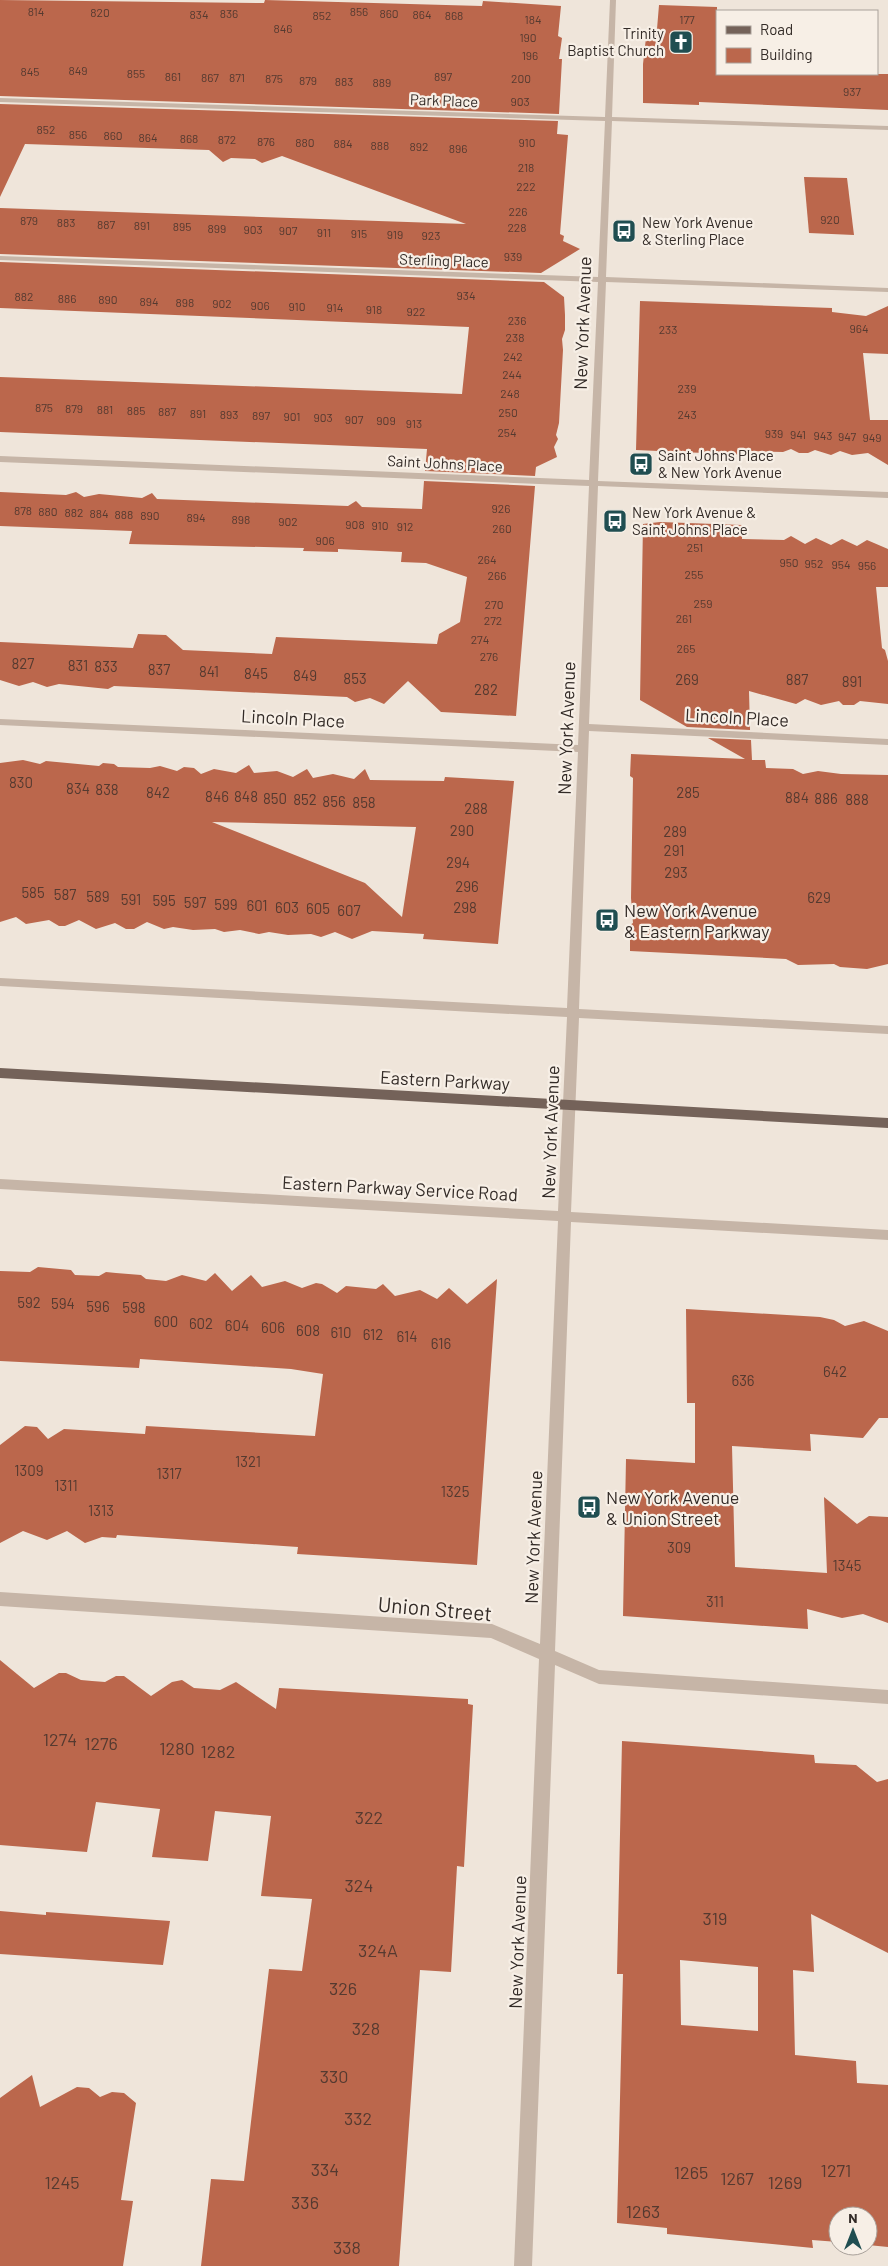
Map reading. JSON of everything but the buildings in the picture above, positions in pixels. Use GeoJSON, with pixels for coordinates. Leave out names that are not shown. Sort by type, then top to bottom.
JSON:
{"type":"FeatureCollection","features":[{"type":"Feature","properties":{"kind":"main road","name":"Eastern Parkway"},"geometry":{"type":"LineString","coordinates":[[0,1073],[888,1123]]}},
{"type":"Feature","properties":{"kind":"street","name":"New York Avenue"},"geometry":{"type":"LineString","coordinates":[[523,2266],[613,0]]}},
{"type":"Feature","properties":{"kind":"street","name":"Park Place"},"geometry":{"type":"LineString","coordinates":[[0,100],[888,128]]}},
{"type":"Feature","properties":{"kind":"street","name":"Sterling Place"},"geometry":{"type":"LineString","coordinates":[[0,258],[888,290]]}},
{"type":"Feature","properties":{"kind":"street","name":"Saint Johns Place"},"geometry":{"type":"LineString","coordinates":[[0,459],[888,495]]}},
{"type":"Feature","properties":{"kind":"street","name":"Lincoln Place"},"geometry":{"type":"LineString","coordinates":[[0,722],[584,750]]}},
{"type":"Feature","properties":{"kind":"street","name":"Lincoln Place"},"geometry":{"type":"LineString","coordinates":[[584,727],[888,742]]}},
{"type":"Feature","properties":{"kind":"street"},"geometry":{"type":"LineString","coordinates":[[0,982],[888,1030]]}},
{"type":"Feature","properties":{"kind":"street","name":"Eastern Parkway Service Road"},"geometry":{"type":"LineString","coordinates":[[0,1184],[888,1235]]}},
{"type":"Feature","properties":{"kind":"street","name":"Union Street"},"geometry":{"type":"LineString","coordinates":[[0,1599],[492,1631],[599,1677],[888,1697]]}},
{"type":"Feature","properties":{"kind":"place","name":"Trinity Baptist Church"},"geometry":{"type":"Point","coordinates":[681,42]}},
{"type":"Feature","properties":{"kind":"place","name":"New York Avenue & Sterling Place"},"geometry":{"type":"Point","coordinates":[624,231]}},
{"type":"Feature","properties":{"kind":"place","name":"Saint Johns Place & New York Avenue"},"geometry":{"type":"Point","coordinates":[641,464]}},
{"type":"Feature","properties":{"kind":"place","name":"New York Avenue & Saint Johns Place"},"geometry":{"type":"Point","coordinates":[615,521]}},
{"type":"Feature","properties":{"kind":"place","name":"New York Avenue & Eastern Parkway"},"geometry":{"type":"Point","coordinates":[607,920]}},
{"type":"Feature","properties":{"kind":"place","name":"New York Avenue & Union Street"},"geometry":{"type":"Point","coordinates":[589,1507]}}]}
